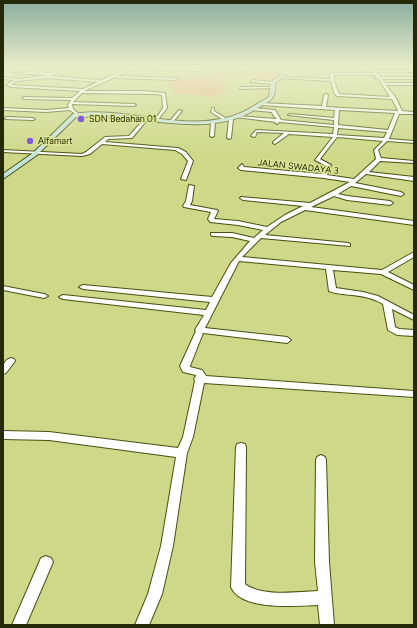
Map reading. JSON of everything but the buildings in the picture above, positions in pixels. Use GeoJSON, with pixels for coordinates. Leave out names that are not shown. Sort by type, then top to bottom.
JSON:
{"type":"FeatureCollection","features":[{"type":"Feature","properties":{"kind":"street"},"geometry":{"type":"LineString","coordinates":[[71,109],[72,101],[77,96]]}},
{"type":"Feature","properties":{"kind":"street"},"geometry":{"type":"LineString","coordinates":[[156,121],[165,108],[164,96]]}},
{"type":"Feature","properties":{"kind":"street"},"geometry":{"type":"LineString","coordinates":[[3,177],[35,154],[75,116],[78,115],[171,122],[213,122],[237,117],[273,96]]}},
{"type":"Feature","properties":{"kind":"street"},"geometry":{"type":"LineString","coordinates":[[324,108],[326,96]]}},
{"type":"Feature","properties":{"kind":"street"},"geometry":{"type":"LineString","coordinates":[[362,96],[394,98],[400,112]]}},
{"type":"Feature","properties":{"kind":"street"},"geometry":{"type":"LineString","coordinates":[[24,98],[134,105]]}},
{"type":"Feature","properties":{"kind":"street"},"geometry":{"type":"LineString","coordinates":[[261,104],[414,113]]}},
{"type":"Feature","properties":{"kind":"street"},"geometry":{"type":"LineString","coordinates":[[3,108],[41,111],[71,109],[78,115]]}},
{"type":"Feature","properties":{"kind":"street"},"geometry":{"type":"LineString","coordinates":[[213,109],[212,111],[214,114],[228,120]]}},
{"type":"Feature","properties":{"kind":"street"},"geometry":{"type":"LineString","coordinates":[[252,109],[274,111],[275,115],[279,118],[273,131]]}},
{"type":"Feature","properties":{"kind":"street"},"geometry":{"type":"LineString","coordinates":[[324,176],[329,165],[317,160],[335,137],[337,109]]}},
{"type":"Feature","properties":{"kind":"street"},"geometry":{"type":"LineString","coordinates":[[19,110],[6,118],[32,119]]}},
{"type":"Feature","properties":{"kind":"street"},"geometry":{"type":"LineString","coordinates":[[27,123],[41,111]]}},
{"type":"Feature","properties":{"kind":"street"},"geometry":{"type":"LineString","coordinates":[[171,122],[180,111]]}},
{"type":"Feature","properties":{"kind":"street"},"geometry":{"type":"LineString","coordinates":[[379,159],[376,150],[386,140],[388,131],[397,113],[400,112]]}},
{"type":"Feature","properties":{"kind":"street"},"geometry":{"type":"LineString","coordinates":[[290,115],[337,119]]}},
{"type":"Feature","properties":{"kind":"street"},"geometry":{"type":"LineString","coordinates":[[237,117],[388,131]]}},
{"type":"Feature","properties":{"kind":"street"},"geometry":{"type":"LineString","coordinates":[[3,151],[35,154],[82,155],[88,153],[106,136],[130,138],[146,119]]}},
{"type":"Feature","properties":{"kind":"street"},"geometry":{"type":"LineString","coordinates":[[228,120],[230,138]]}},
{"type":"Feature","properties":{"kind":"street"},"geometry":{"type":"LineString","coordinates":[[212,136],[213,122]]}},
{"type":"Feature","properties":{"kind":"street"},"geometry":{"type":"LineString","coordinates":[[254,136],[256,131],[273,131],[414,142]]}},
{"type":"Feature","properties":{"kind":"street"},"geometry":{"type":"LineString","coordinates":[[275,143],[287,133]]}},
{"type":"Feature","properties":{"kind":"street"},"geometry":{"type":"LineString","coordinates":[[100,143],[176,149],[184,153],[191,161],[184,178]]}},
{"type":"Feature","properties":{"kind":"street"},"geometry":{"type":"LineString","coordinates":[[379,159],[414,162]]}},
{"type":"Feature","properties":{"kind":"street"},"geometry":{"type":"LineString","coordinates":[[142,625],[155,594],[166,546],[182,453],[188,437],[200,373],[186,370],[185,368],[199,330],[237,259],[258,238],[268,229],[295,212],[354,183],[367,173],[379,159]]}},
{"type":"Feature","properties":{"kind":"street","name":"JALAN SWADAYA 3"},"geometry":{"type":"LineString","coordinates":[[242,166],[241,168],[250,170],[324,176],[401,194]]}},
{"type":"Feature","properties":{"kind":"street"},"geometry":{"type":"LineString","coordinates":[[367,173],[414,179]]}},
{"type":"Feature","properties":{"kind":"street"},"geometry":{"type":"LineString","coordinates":[[191,186],[189,201],[186,206],[215,211],[211,219],[212,221],[238,223],[268,229]]}},
{"type":"Feature","properties":{"kind":"street"},"geometry":{"type":"LineString","coordinates":[[333,194],[347,198],[390,203]]}},
{"type":"Feature","properties":{"kind":"street"},"geometry":{"type":"LineString","coordinates":[[243,198],[308,206],[414,224]]}},
{"type":"Feature","properties":{"kind":"street"},"geometry":{"type":"LineString","coordinates":[[213,234],[348,245]]}},
{"type":"Feature","properties":{"kind":"street"},"geometry":{"type":"LineString","coordinates":[[382,272],[414,254]]}},
{"type":"Feature","properties":{"kind":"street"},"geometry":{"type":"LineString","coordinates":[[237,259],[382,272],[414,288]]}},
{"type":"Feature","properties":{"kind":"street"},"geometry":{"type":"LineString","coordinates":[[329,268],[331,287],[336,291],[369,295],[414,318]]}},
{"type":"Feature","properties":{"kind":"street"},"geometry":{"type":"LineString","coordinates":[[83,286],[215,300]]}},
{"type":"Feature","properties":{"kind":"street"},"geometry":{"type":"LineString","coordinates":[[3,288],[44,296]]}},
{"type":"Feature","properties":{"kind":"street"},"geometry":{"type":"LineString","coordinates":[[63,297],[208,313]]}},
{"type":"Feature","properties":{"kind":"street"},"geometry":{"type":"LineString","coordinates":[[387,303],[391,328],[397,332],[414,333]]}},
{"type":"Feature","properties":{"kind":"street"},"geometry":{"type":"LineString","coordinates":[[199,330],[287,340]]}},
{"type":"Feature","properties":{"kind":"street"},"geometry":{"type":"LineString","coordinates":[[3,371],[11,361]]}},
{"type":"Feature","properties":{"kind":"street"},"geometry":{"type":"LineString","coordinates":[[199,379],[414,394]]}},
{"type":"Feature","properties":{"kind":"street"},"geometry":{"type":"LineString","coordinates":[[3,436],[56,437],[182,453]]}},
{"type":"Feature","properties":{"kind":"street"},"geometry":{"type":"LineString","coordinates":[[241,447],[238,587],[247,594],[268,598],[325,598]]}},
{"type":"Feature","properties":{"kind":"street"},"geometry":{"type":"LineString","coordinates":[[321,460],[322,562],[327,625]]}},
{"type":"Feature","properties":{"kind":"street"},"geometry":{"type":"LineString","coordinates":[[19,625],[46,562]]}},
{"type":"Feature","properties":{"kind":"place","name":"SDN Bedahan 01"},"geometry":{"type":"Point","coordinates":[81,119]}},
{"type":"Feature","properties":{"kind":"place","name":"Alfamart"},"geometry":{"type":"Point","coordinates":[30,141]}}]}
